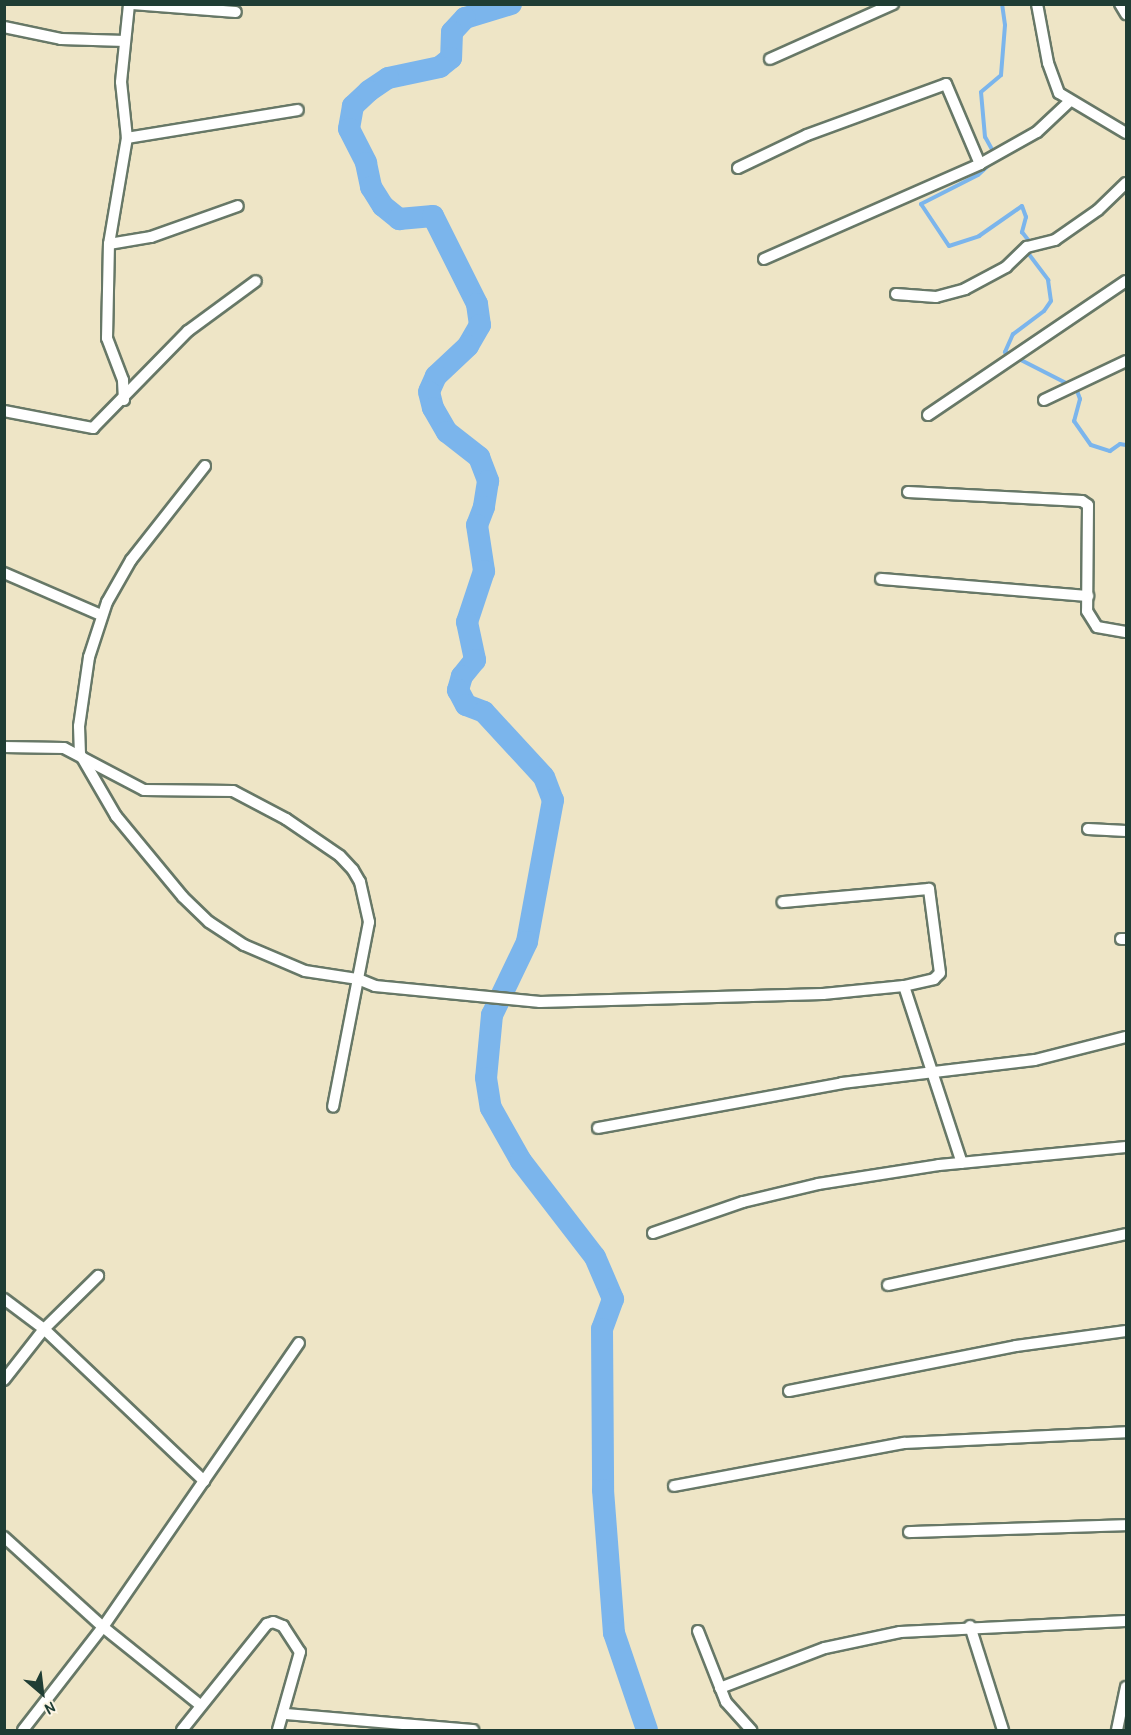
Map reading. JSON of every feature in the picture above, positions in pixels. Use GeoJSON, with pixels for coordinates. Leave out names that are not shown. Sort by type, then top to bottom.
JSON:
{"type":"FeatureCollection","features":[{"type":"Feature","properties":{"kind":"street"},"geometry":{"type":"LineString","coordinates":[[124,400],[123,380],[107,338],[109,244],[127,138],[121,82],[131,4],[236,12]]}},
{"type":"Feature","properties":{"kind":"street"},"geometry":{"type":"LineString","coordinates":[[770,59],[893,4]]}},
{"type":"Feature","properties":{"kind":"street"},"geometry":{"type":"LineString","coordinates":[[1037,4],[1047,63],[1059,93],[1069,102],[1126,133]]}},
{"type":"Feature","properties":{"kind":"street"},"geometry":{"type":"LineString","coordinates":[[1120,4],[1126,14]]}},
{"type":"Feature","properties":{"kind":"street"},"geometry":{"type":"LineString","coordinates":[[4,27],[61,39],[125,41]]}},
{"type":"Feature","properties":{"kind":"street"},"geometry":{"type":"LineString","coordinates":[[738,168],[807,135],[946,84],[980,164]]}},
{"type":"Feature","properties":{"kind":"street"},"geometry":{"type":"LineString","coordinates":[[764,259],[980,164],[1037,132],[1069,102]]}},
{"type":"Feature","properties":{"kind":"street"},"geometry":{"type":"LineString","coordinates":[[127,138],[298,110]]}},
{"type":"Feature","properties":{"kind":"street"},"geometry":{"type":"LineString","coordinates":[[896,294],[936,297],[965,289],[1006,267],[1027,247],[1055,240],[1098,210],[1126,183]]}},
{"type":"Feature","properties":{"kind":"street"},"geometry":{"type":"LineString","coordinates":[[109,244],[151,237],[238,206]]}},
{"type":"Feature","properties":{"kind":"street"},"geometry":{"type":"LineString","coordinates":[[4,411],[93,428],[124,400],[188,331],[256,281]]}},
{"type":"Feature","properties":{"kind":"street"},"geometry":{"type":"LineString","coordinates":[[928,416],[1015,353],[1126,281]]}},
{"type":"Feature","properties":{"kind":"street"},"geometry":{"type":"LineString","coordinates":[[1044,400],[1126,361]]}},
{"type":"Feature","properties":{"kind":"street"},"geometry":{"type":"LineString","coordinates":[[205,466],[131,560],[101,615],[83,689],[80,754],[116,816],[183,897],[209,922],[278,963],[329,977],[358,979],[375,986],[478,997],[577,1003],[772,998],[904,986],[934,979],[940,973],[929,889],[783,902]]}},
{"type":"Feature","properties":{"kind":"street"},"geometry":{"type":"LineString","coordinates":[[908,492],[1088,505],[1090,621],[1098,627],[1126,632]]}},
{"type":"Feature","properties":{"kind":"street"},"geometry":{"type":"LineString","coordinates":[[4,573],[101,615]]}},
{"type":"Feature","properties":{"kind":"street"},"geometry":{"type":"LineString","coordinates":[[881,579],[1088,596]]}},
{"type":"Feature","properties":{"kind":"street"},"geometry":{"type":"LineString","coordinates":[[4,747],[64,748],[80,754],[144,790],[166,793],[213,789],[247,796],[340,856],[360,882],[369,922],[333,1107]]}},
{"type":"Feature","properties":{"kind":"street"},"geometry":{"type":"LineString","coordinates":[[1088,829],[1126,831]]}},
{"type":"Feature","properties":{"kind":"street"},"geometry":{"type":"LineString","coordinates":[[904,986],[934,1071],[962,1163]]}},
{"type":"Feature","properties":{"kind":"street"},"geometry":{"type":"LineString","coordinates":[[598,1128],[795,1091],[934,1071],[1035,1060],[1126,1037]]}},
{"type":"Feature","properties":{"kind":"street"},"geometry":{"type":"LineString","coordinates":[[653,1233],[743,1202],[818,1184],[962,1163],[1126,1147]]}},
{"type":"Feature","properties":{"kind":"street"},"geometry":{"type":"LineString","coordinates":[[888,1285],[1126,1234]]}},
{"type":"Feature","properties":{"kind":"street"},"geometry":{"type":"LineString","coordinates":[[4,1380],[44,1329],[98,1276]]}},
{"type":"Feature","properties":{"kind":"street"},"geometry":{"type":"LineString","coordinates":[[4,1299],[44,1329],[204,1480]]}},
{"type":"Feature","properties":{"kind":"street"},"geometry":{"type":"LineString","coordinates":[[789,1391],[1016,1346],[1126,1331]]}},
{"type":"Feature","properties":{"kind":"street"},"geometry":{"type":"LineString","coordinates":[[23,1731],[103,1627],[299,1343]]}},
{"type":"Feature","properties":{"kind":"street"},"geometry":{"type":"LineString","coordinates":[[674,1486],[904,1443],[1126,1432]]}},
{"type":"Feature","properties":{"kind":"street"},"geometry":{"type":"LineString","coordinates":[[909,1532],[1126,1525]]}},
{"type":"Feature","properties":{"kind":"street"},"geometry":{"type":"LineString","coordinates":[[4,1537],[103,1627],[200,1705]]}},
{"type":"Feature","properties":{"kind":"street"},"geometry":{"type":"LineString","coordinates":[[720,1688],[861,1639],[970,1626],[1126,1621]]}},
{"type":"Feature","properties":{"kind":"street"},"geometry":{"type":"LineString","coordinates":[[182,1731],[200,1705],[267,1624],[279,1623],[300,1652],[285,1714],[278,1731]]}},
{"type":"Feature","properties":{"kind":"street"},"geometry":{"type":"LineString","coordinates":[[970,1626],[1003,1731]]}},
{"type":"Feature","properties":{"kind":"street"},"geometry":{"type":"LineString","coordinates":[[698,1631],[726,1702],[751,1731]]}},
{"type":"Feature","properties":{"kind":"street"},"geometry":{"type":"LineString","coordinates":[[1117,1731],[1125,1705],[1126,1687]]}},
{"type":"Feature","properties":{"kind":"street"},"geometry":{"type":"LineString","coordinates":[[285,1714],[473,1731]]}},
{"type":"Feature","properties":{"kind":"waterway"},"geometry":{"type":"LineString","coordinates":[[511,4],[465,18],[452,32],[451,58],[440,67],[388,78],[369,91],[353,106],[349,129],[366,163],[371,187],[383,206],[399,219],[433,216],[477,304],[480,325],[468,346],[436,376],[429,392],[433,408],[447,432],[479,457],[488,481],[484,507],[477,525],[484,571],[467,622],[475,660],[462,676],[458,690],[466,705],[484,712],[544,777],[553,800],[527,942],[492,1015],[486,1078],[491,1108],[521,1161],[595,1257],[613,1299],[602,1329],[603,1490],[614,1633],[647,1730]]}},
{"type":"Feature","properties":{"kind":"waterway"},"geometry":{"type":"LineString","coordinates":[[994,153],[985,137],[981,92],[1001,75],[1005,25],[1002,4]]}},
{"type":"Feature","properties":{"kind":"waterway"},"geometry":{"type":"LineString","coordinates":[[990,164],[978,175],[921,204],[949,246],[979,236],[1022,206],[1026,217],[1022,232],[1029,241],[1028,253],[1048,280],[1051,301],[1044,311],[1013,334],[1005,352],[1076,388],[1080,399],[1074,421],[1091,445],[1110,451],[1120,444],[1126,445]]}}]}
